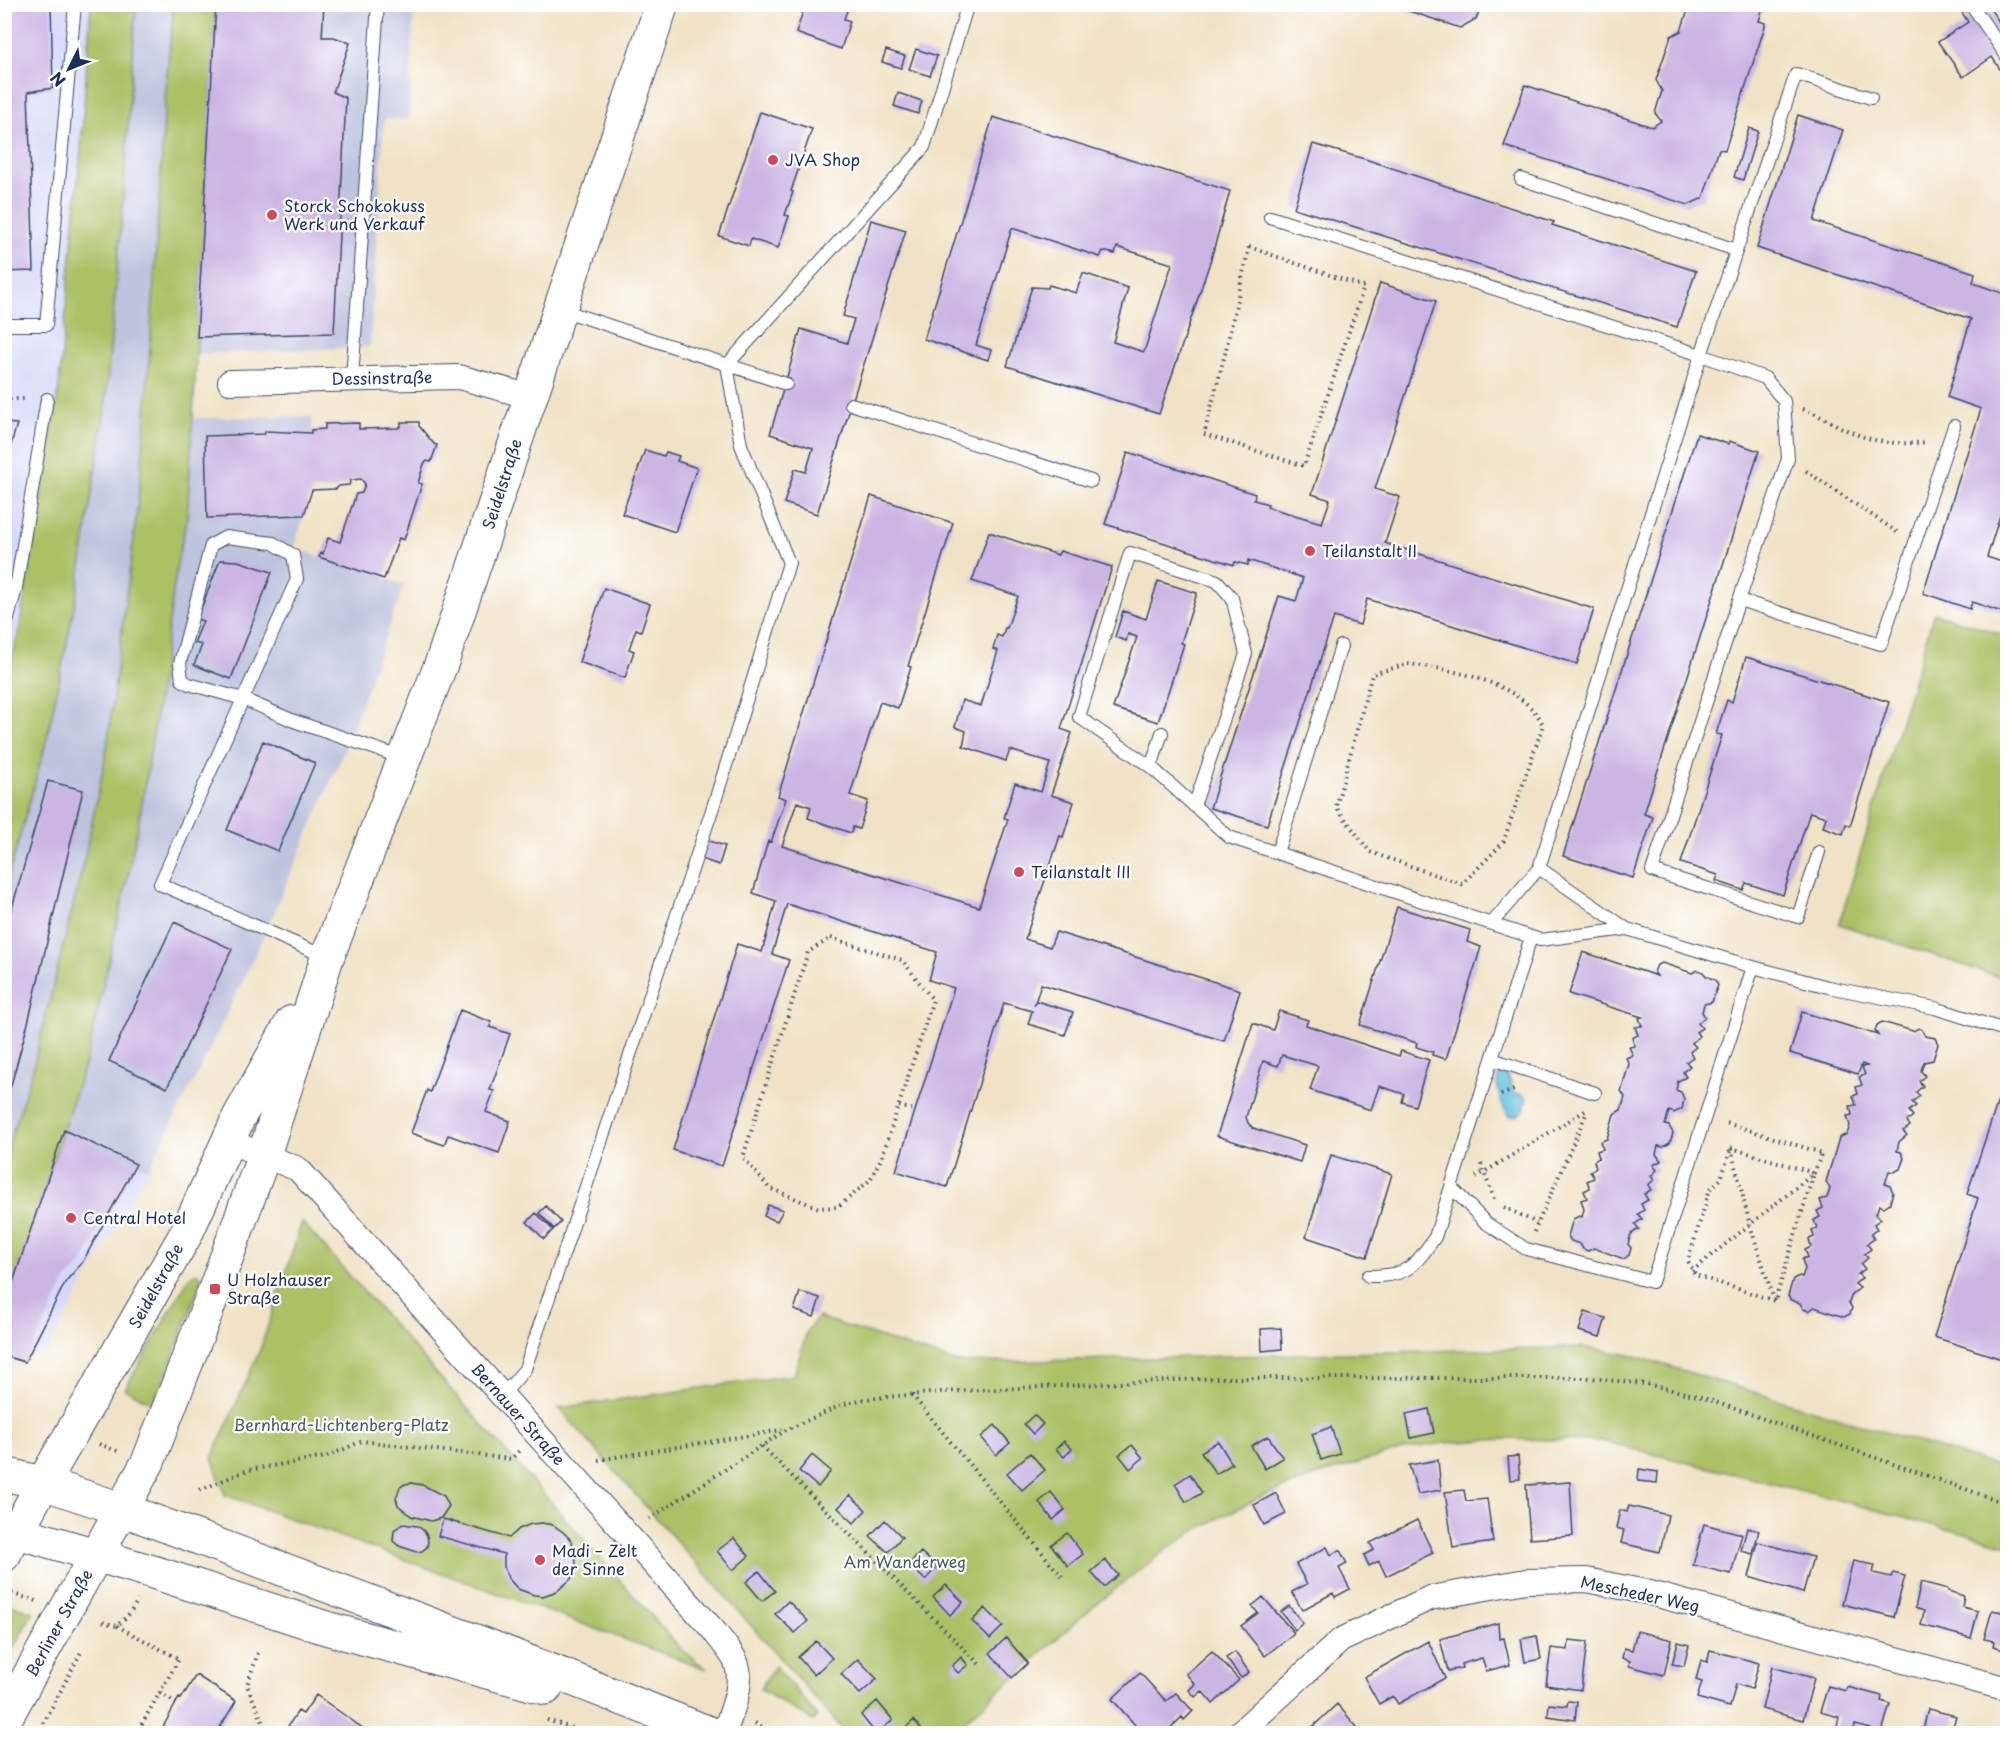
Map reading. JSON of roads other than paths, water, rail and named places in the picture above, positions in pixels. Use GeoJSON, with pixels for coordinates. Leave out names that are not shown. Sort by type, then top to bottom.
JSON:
{"type":"FeatureCollection","features":[{"type":"Feature","properties":{"kind":"main road","name":"Seidelstraße"},"geometry":{"type":"LineString","coordinates":[[121,1509],[148,1462],[264,1155],[327,958],[443,659],[662,4]]}},
{"type":"Feature","properties":{"kind":"main road","name":"Seidelstraße"},"geometry":{"type":"LineString","coordinates":[[9,1538],[186,1234],[239,1118],[327,958]]}},
{"type":"Feature","properties":{"kind":"main road"},"geometry":{"type":"LineString","coordinates":[[4,1474],[43,1483],[121,1509],[714,1733]]}},
{"type":"Feature","properties":{"kind":"main road","name":"Berliner Straße"},"geometry":{"type":"LineString","coordinates":[[4,1722],[121,1509]]}},
{"type":"Feature","properties":{"kind":"main road"},"geometry":{"type":"LineString","coordinates":[[9,1538],[96,1555],[326,1628],[714,1733]]}},
{"type":"Feature","properties":{"kind":"street","name":"Dessinstraße"},"geometry":{"type":"LineString","coordinates":[[230,382],[459,377],[531,397]]}},
{"type":"Feature","properties":{"kind":"street","name":"Bernauer Straße"},"geometry":{"type":"LineString","coordinates":[[228,1142],[297,1168],[715,1632],[734,1659],[738,1670],[738,1688],[714,1733]]}},
{"type":"Feature","properties":{"kind":"street","name":"Mescheder Weg"},"geometry":{"type":"LineString","coordinates":[[1245,1731],[1341,1640],[1430,1598],[1526,1581],[1586,1580],[1646,1592],[2007,1689]]}},
{"type":"Feature","properties":{"kind":"lane"},"geometry":{"type":"LineString","coordinates":[[4,325],[46,325],[75,4]]}},
{"type":"Feature","properties":{"kind":"lane"},"geometry":{"type":"LineString","coordinates":[[352,379],[378,4]]}},
{"type":"Feature","properties":{"kind":"lane"},"geometry":{"type":"LineString","coordinates":[[727,365],[924,147],[968,4]]}},
{"type":"Feature","properties":{"kind":"lane"},"geometry":{"type":"LineString","coordinates":[[1971,4],[2007,58]]}},
{"type":"Feature","properties":{"kind":"lane"},"geometry":{"type":"LineString","coordinates":[[1492,923],[1539,868],[1701,355],[1796,74],[1871,98]]}},
{"type":"Feature","properties":{"kind":"lane"},"geometry":{"type":"LineString","coordinates":[[1521,178],[1736,250]]}},
{"type":"Feature","properties":{"kind":"lane"},"geometry":{"type":"LineString","coordinates":[[1270,217],[1701,355],[1765,378],[1784,401],[1788,459],[1739,600],[1652,872],[1798,917],[1819,852]]}},
{"type":"Feature","properties":{"kind":"lane"},"geometry":{"type":"LineString","coordinates":[[561,309],[786,384]]}},
{"type":"Feature","properties":{"kind":"lane"},"geometry":{"type":"LineString","coordinates":[[502,1396],[525,1369],[714,804],[789,563],[741,445],[727,365]]}},
{"type":"Feature","properties":{"kind":"lane"},"geometry":{"type":"LineString","coordinates":[[4,634],[10,588],[47,399]]}},
{"type":"Feature","properties":{"kind":"lane"},"geometry":{"type":"LineString","coordinates":[[851,404],[1091,481]]}},
{"type":"Feature","properties":{"kind":"lane"},"geometry":{"type":"LineString","coordinates":[[1739,600],[1881,644],[1954,426]]}},
{"type":"Feature","properties":{"kind":"lane"},"geometry":{"type":"LineString","coordinates":[[327,958],[160,884],[243,699],[297,579],[293,555],[273,543],[226,537],[211,545],[180,663],[183,680],[189,684],[243,699],[294,721],[406,759]]}},
{"type":"Feature","properties":{"kind":"lane"},"geometry":{"type":"LineString","coordinates":[[1194,806],[1246,654],[1241,630],[1232,598],[1217,581],[1130,552],[1079,717],[1151,767],[1194,806],[1229,837],[1540,940],[1627,929]]}},
{"type":"Feature","properties":{"kind":"lane"},"geometry":{"type":"LineString","coordinates":[[1277,853],[1341,646]]}},
{"type":"Feature","properties":{"kind":"lane"},"geometry":{"type":"LineString","coordinates":[[1151,767],[1162,733]]}},
{"type":"Feature","properties":{"kind":"lane"},"geometry":{"type":"LineString","coordinates":[[1539,868],[1627,929],[1753,967],[1828,987],[1935,1008],[2007,1031]]}},
{"type":"Feature","properties":{"kind":"lane"},"geometry":{"type":"LineString","coordinates":[[1368,1276],[1388,1277],[1403,1271],[1417,1262],[1435,1237],[1453,1189],[1532,937]]}},
{"type":"Feature","properties":{"kind":"lane"},"geometry":{"type":"LineString","coordinates":[[1453,1189],[1486,1223],[1526,1249],[1652,1282],[1753,967]]}},
{"type":"Feature","properties":{"kind":"lane"},"geometry":{"type":"LineString","coordinates":[[1492,1059],[1595,1093]]}},
{"type":"Feature","properties":{"kind":"water"},"geometry":{"type":"Polygon","coordinates":[[[1502,1074],[1510,1080],[1514,1093],[1522,1094],[1527,1099],[1524,1110],[1517,1116],[1510,1116],[1500,1097],[1497,1081],[1498,1076],[1502,1074]]]}},
{"type":"Feature","properties":{"kind":"place","name":"JVA Shop"},"geometry":{"type":"Point","coordinates":[773,160]}},
{"type":"Feature","properties":{"kind":"place","name":"Storck Schokokuss Werk und Verkauf"},"geometry":{"type":"Point","coordinates":[272,215]}},
{"type":"Feature","properties":{"kind":"place","name":"Teilanstalt II"},"geometry":{"type":"Point","coordinates":[1310,551]}},
{"type":"Feature","properties":{"kind":"place","name":"Teilanstalt III"},"geometry":{"type":"Point","coordinates":[1019,872]}},
{"type":"Feature","properties":{"kind":"place","name":"Central Hotel"},"geometry":{"type":"Point","coordinates":[71,1218]}},
{"type":"Feature","properties":{"kind":"place","name":"U Holzhauser Straße"},"geometry":{"type":"Point","coordinates":[215,1289]}},
{"type":"Feature","properties":{"kind":"place","name":"Madi – Zelt der Sinne"},"geometry":{"type":"Point","coordinates":[540,1560]}},
{"type":"Feature","properties":{"kind":"park label","name":"Bernhard-Lichtenberg-Platz"},"geometry":{"type":"Point","coordinates":[341,1425]}},
{"type":"Feature","properties":{"kind":"park label","name":"Am Wanderweg"},"geometry":{"type":"Point","coordinates":[905,1562]}}]}
